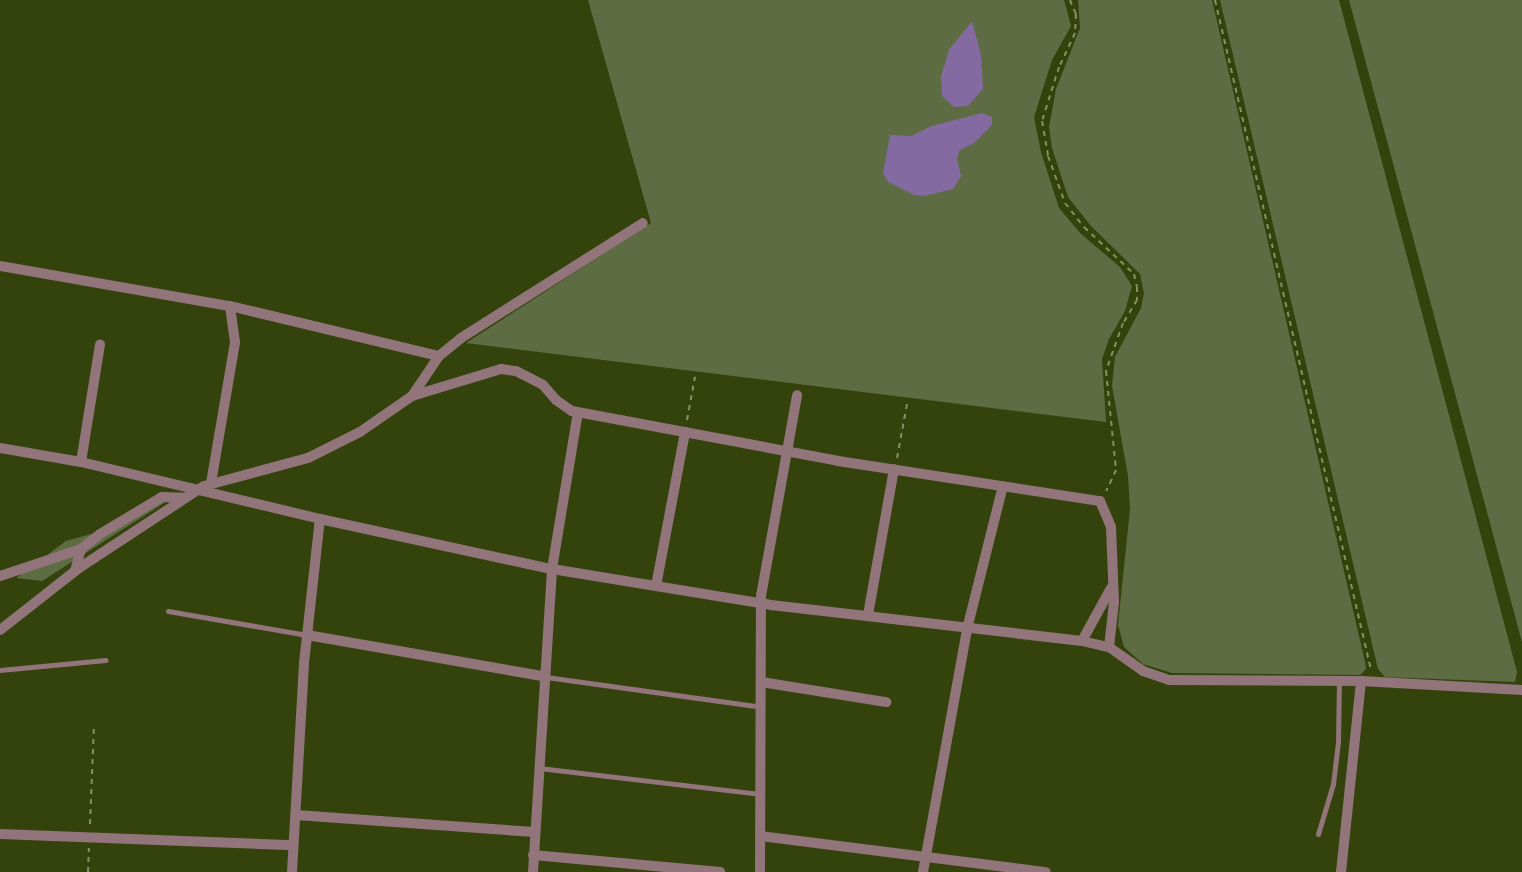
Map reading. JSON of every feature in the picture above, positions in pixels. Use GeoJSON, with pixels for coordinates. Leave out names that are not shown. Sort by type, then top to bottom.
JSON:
{"type":"FeatureCollection","features":[{"type":"Feature","properties":{"kind":"street"},"geometry":{"type":"LineString","coordinates":[[412,396],[439,356],[461,338],[643,223]]}},
{"type":"Feature","properties":{"kind":"street"},"geometry":{"type":"LineString","coordinates":[[0,266],[230,306],[439,356]]}},
{"type":"Feature","properties":{"kind":"street"},"geometry":{"type":"LineString","coordinates":[[211,483],[235,342],[230,306]]}},
{"type":"Feature","properties":{"kind":"street"},"geometry":{"type":"LineString","coordinates":[[80,462],[100,345]]}},
{"type":"Feature","properties":{"kind":"street"},"geometry":{"type":"LineString","coordinates":[[0,630],[75,571],[211,483],[308,458],[360,432],[412,396],[501,369],[516,370],[529,375],[556,400],[578,412],[788,451],[1100,501],[1111,527],[1114,617],[1109,647]]}},
{"type":"Feature","properties":{"kind":"street"},"geometry":{"type":"LineString","coordinates":[[760,872],[761,603],[797,395]]}},
{"type":"Feature","properties":{"kind":"street"},"geometry":{"type":"LineString","coordinates":[[533,872],[543,676],[552,569],[578,412]]}},
{"type":"Feature","properties":{"kind":"street"},"geometry":{"type":"LineString","coordinates":[[656,586],[685,432]]}},
{"type":"Feature","properties":{"kind":"street"},"geometry":{"type":"LineString","coordinates":[[0,448],[80,462],[320,519],[552,569],[761,603],[1082,641],[1109,647],[1128,657],[1143,671],[1169,680],[1374,681],[1522,690]]}},
{"type":"Feature","properties":{"kind":"street"},"geometry":{"type":"LineString","coordinates":[[868,615],[894,469]]}},
{"type":"Feature","properties":{"kind":"street"},"geometry":{"type":"LineString","coordinates":[[923,872],[967,629],[1003,486]]}},
{"type":"Feature","properties":{"kind":"street"},"geometry":{"type":"LineString","coordinates":[[0,576],[80,549],[159,498],[185,498]]}},
{"type":"Feature","properties":{"kind":"street"},"geometry":{"type":"LineString","coordinates":[[292,872],[307,635],[320,519]]}},
{"type":"Feature","properties":{"kind":"street"},"geometry":{"type":"LineString","coordinates":[[75,571],[80,549]]}},
{"type":"Feature","properties":{"kind":"street"},"geometry":{"type":"LineString","coordinates":[[1082,641],[1111,588]]}},
{"type":"Feature","properties":{"kind":"street"},"geometry":{"type":"LineString","coordinates":[[307,635],[543,676]]}},
{"type":"Feature","properties":{"kind":"street"},"geometry":{"type":"LineString","coordinates":[[1341,872],[1361,681]]}},
{"type":"Feature","properties":{"kind":"street"},"geometry":{"type":"LineString","coordinates":[[761,682],[886,702]]}},
{"type":"Feature","properties":{"kind":"street"},"geometry":{"type":"LineString","coordinates":[[296,815],[534,832]]}},
{"type":"Feature","properties":{"kind":"street"},"geometry":{"type":"LineString","coordinates":[[0,834],[293,845]]}},
{"type":"Feature","properties":{"kind":"street"},"geometry":{"type":"LineString","coordinates":[[760,836],[1046,872]]}},
{"type":"Feature","properties":{"kind":"street"},"geometry":{"type":"LineString","coordinates":[[533,855],[720,872]]}},
{"type":"Feature","properties":{"kind":"lane"},"geometry":{"type":"LineString","coordinates":[[168,611],[307,635]]}},
{"type":"Feature","properties":{"kind":"lane"},"geometry":{"type":"LineString","coordinates":[[0,670],[106,660]]}},
{"type":"Feature","properties":{"kind":"lane"},"geometry":{"type":"LineString","coordinates":[[543,676],[761,707]]}},
{"type":"Feature","properties":{"kind":"lane"},"geometry":{"type":"LineString","coordinates":[[1318,834],[1333,784],[1338,742],[1339,681]]}},
{"type":"Feature","properties":{"kind":"lane"},"geometry":{"type":"LineString","coordinates":[[539,768],[761,794]]}},
{"type":"Feature","properties":{"kind":"path"},"geometry":{"type":"LineString","coordinates":[[1070,0],[1076,15],[1075,33],[1059,67],[1042,121],[1048,156],[1065,203],[1084,227],[1134,274],[1138,287],[1137,300],[1119,332],[1106,371],[1116,470],[1100,501]]}},
{"type":"Feature","properties":{"kind":"path"},"geometry":{"type":"LineString","coordinates":[[1215,0],[1374,681]]}},
{"type":"Feature","properties":{"kind":"path"},"geometry":{"type":"LineString","coordinates":[[685,432],[695,377]]}},
{"type":"Feature","properties":{"kind":"path"},"geometry":{"type":"LineString","coordinates":[[894,469],[907,404]]}},
{"type":"Feature","properties":{"kind":"path"},"geometry":{"type":"LineString","coordinates":[[88,872],[94,724]]}},
{"type":"Feature","properties":{"kind":"green space"},"geometry":{"type":"Polygon","coordinates":[[[588,0],[1064,0],[1071,26],[1052,60],[1034,117],[1041,152],[1059,208],[1081,234],[1120,267],[1132,286],[1125,311],[1109,339],[1102,359],[1106,422],[466,343],[651,223],[588,0]]]}},
{"type":"Feature","properties":{"kind":"green space"},"geometry":{"type":"Polygon","coordinates":[[[1078,0],[1212,0],[1365,662],[1366,669],[1360,675],[1172,673],[1143,664],[1124,647],[1118,625],[1130,509],[1128,476],[1112,386],[1115,357],[1141,308],[1144,293],[1140,274],[1091,226],[1068,197],[1052,148],[1049,127],[1056,89],[1080,28],[1078,0]]]}},
{"type":"Feature","properties":{"kind":"green space"},"geometry":{"type":"Polygon","coordinates":[[[1220,0],[1339,0],[1517,672],[1515,682],[1385,677],[1378,669],[1220,0]]]}},
{"type":"Feature","properties":{"kind":"green space"},"geometry":{"type":"Polygon","coordinates":[[[1349,0],[1522,0],[1522,642],[1349,0]]]}},
{"type":"Feature","properties":{"kind":"green space"},"geometry":{"type":"Polygon","coordinates":[[[173,494],[175,496],[42,581],[16,578],[66,541],[102,531],[173,494]]]}},
{"type":"Feature","properties":{"kind":"shaded area"},"geometry":{"type":"Polygon","coordinates":[[[972,21],[981,55],[983,89],[968,106],[954,107],[942,96],[941,76],[949,50],[972,21]]]}},
{"type":"Feature","properties":{"kind":"shaded area"},"geometry":{"type":"Polygon","coordinates":[[[982,113],[992,117],[992,125],[974,143],[960,150],[957,159],[961,176],[953,189],[924,196],[914,195],[888,182],[883,173],[890,135],[911,136],[932,126],[982,113]]]}}]}
